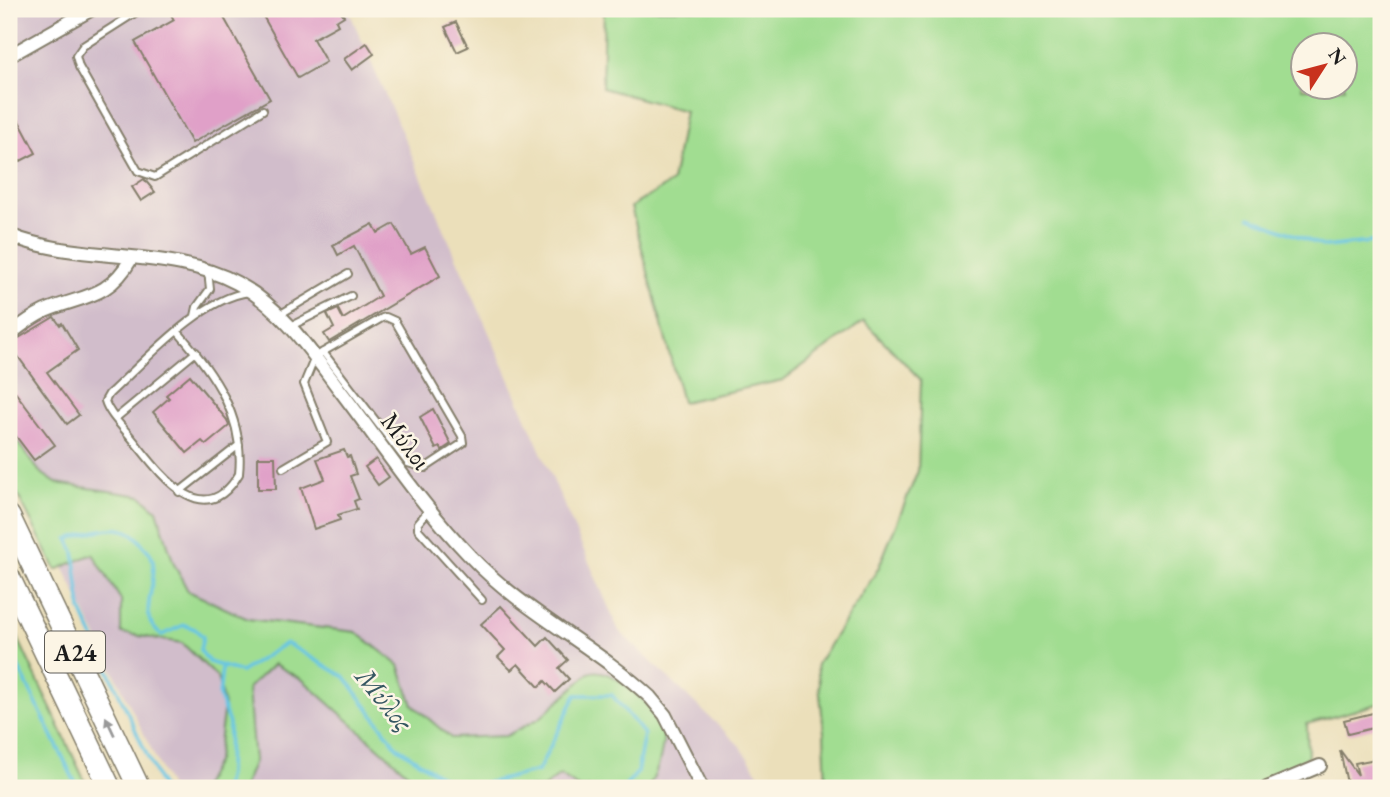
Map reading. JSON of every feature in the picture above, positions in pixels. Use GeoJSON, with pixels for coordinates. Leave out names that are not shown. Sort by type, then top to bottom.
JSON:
{"type":"FeatureCollection","features":[{"type":"Feature","properties":{"kind":"highway","name":"Α24"},"geometry":{"type":"LineString","coordinates":[[9,516],[139,788]]}},
{"type":"Feature","properties":{"kind":"highway","name":"Α24"},"geometry":{"type":"LineString","coordinates":[[9,577],[110,788]]}},
{"type":"Feature","properties":{"kind":"street"},"geometry":{"type":"LineString","coordinates":[[9,56],[92,9]]}},
{"type":"Feature","properties":{"kind":"street","name":"Μύλοι"},"geometry":{"type":"LineString","coordinates":[[9,235],[51,247],[208,271],[251,292],[279,315],[319,355],[430,509],[491,575],[650,697],[667,719],[702,788]]}},
{"type":"Feature","properties":{"kind":"street"},"geometry":{"type":"LineString","coordinates":[[9,335],[43,312],[104,290],[118,279],[131,259]]}},
{"type":"Feature","properties":{"kind":"street"},"geometry":{"type":"LineString","coordinates":[[1267,788],[1320,766]]}},
{"type":"Feature","properties":{"kind":"lane"},"geometry":{"type":"LineString","coordinates":[[141,9],[83,46],[76,56],[79,67],[138,171],[155,177],[263,110]]}},
{"type":"Feature","properties":{"kind":"lane"},"geometry":{"type":"LineString","coordinates":[[195,316],[197,307],[210,289],[208,271]]}},
{"type":"Feature","properties":{"kind":"lane"},"geometry":{"type":"LineString","coordinates":[[279,315],[348,274]]}},
{"type":"Feature","properties":{"kind":"lane"},"geometry":{"type":"LineString","coordinates":[[178,332],[218,382],[237,426],[239,474],[221,493],[200,499],[179,492],[105,405],[106,397],[195,316],[225,298],[251,292]]}},
{"type":"Feature","properties":{"kind":"lane"},"geometry":{"type":"LineString","coordinates":[[289,327],[351,296]]}},
{"type":"Feature","properties":{"kind":"lane"},"geometry":{"type":"LineString","coordinates":[[283,468],[327,442],[304,384],[319,355],[383,318],[393,318],[462,436],[461,447],[425,468],[408,463],[319,355]]}},
{"type":"Feature","properties":{"kind":"lane"},"geometry":{"type":"LineString","coordinates":[[116,418],[196,352]]}},
{"type":"Feature","properties":{"kind":"lane"},"geometry":{"type":"LineString","coordinates":[[179,492],[239,445]]}},
{"type":"Feature","properties":{"kind":"lane"},"geometry":{"type":"LineString","coordinates":[[430,509],[418,523],[418,529],[482,600]]}},
{"type":"Feature","properties":{"kind":"shaded area"},"geometry":{"type":"Polygon","coordinates":[[[9,9],[348,9],[619,631],[739,745],[769,788],[170,788],[9,455],[9,9]]]}},
{"type":"Feature","properties":{"kind":"green space"},"geometry":{"type":"Polygon","coordinates":[[[604,9],[1381,9],[1381,703],[1307,724],[1308,757],[1253,788],[826,788],[817,664],[878,569],[918,471],[921,380],[864,321],[783,380],[682,402],[631,207],[672,182],[685,111],[602,88],[604,9]]]}},
{"type":"Feature","properties":{"kind":"green space"},"geometry":{"type":"Polygon","coordinates":[[[9,431],[40,472],[56,483],[141,496],[157,510],[174,564],[188,591],[248,619],[356,632],[399,665],[413,705],[451,738],[506,736],[540,718],[589,673],[608,674],[619,680],[665,723],[661,757],[648,788],[579,788],[560,775],[543,788],[424,788],[303,680],[274,664],[248,688],[254,761],[243,788],[202,788],[217,760],[224,705],[217,677],[182,643],[121,633],[121,600],[93,554],[56,570],[9,478],[9,431]]]}},
{"type":"Feature","properties":{"kind":"green space"},"geometry":{"type":"Polygon","coordinates":[[[9,619],[88,788],[9,788],[9,619]]]}},
{"type":"Feature","properties":{"kind":"building"},"geometry":{"type":"Polygon","coordinates":[[[168,9],[219,9],[270,99],[192,143],[135,42],[174,20],[168,9]]]}},
{"type":"Feature","properties":{"kind":"building"},"geometry":{"type":"Polygon","coordinates":[[[259,9],[339,9],[344,16],[336,21],[338,25],[313,39],[326,62],[298,78],[259,9]]]}},
{"type":"Feature","properties":{"kind":"building"},"geometry":{"type":"Polygon","coordinates":[[[456,22],[468,47],[457,52],[445,27],[456,22]]]}},
{"type":"Feature","properties":{"kind":"building"},"geometry":{"type":"Polygon","coordinates":[[[367,43],[374,54],[352,70],[344,59],[367,43]]]}},
{"type":"Feature","properties":{"kind":"building"},"geometry":{"type":"Polygon","coordinates":[[[9,102],[36,153],[9,167],[9,102]]]}},
{"type":"Feature","properties":{"kind":"building"},"geometry":{"type":"Polygon","coordinates":[[[144,179],[155,192],[141,201],[132,187],[144,179]]]}},
{"type":"Feature","properties":{"kind":"building"},"geometry":{"type":"Polygon","coordinates":[[[373,224],[378,233],[394,224],[411,254],[425,247],[440,276],[329,342],[324,334],[334,328],[327,314],[338,309],[343,319],[380,296],[354,246],[338,255],[333,245],[373,224]]]}},
{"type":"Feature","properties":{"kind":"building"},"geometry":{"type":"Polygon","coordinates":[[[54,317],[60,325],[62,323],[78,350],[47,372],[79,415],[67,424],[9,344],[54,317]]]}},
{"type":"Feature","properties":{"kind":"building"},"geometry":{"type":"Polygon","coordinates":[[[190,375],[229,426],[206,445],[202,441],[187,453],[153,412],[169,398],[166,395],[190,375]]]}},
{"type":"Feature","properties":{"kind":"building"},"geometry":{"type":"Polygon","coordinates":[[[9,384],[55,445],[34,460],[9,427],[9,384]]]}},
{"type":"Feature","properties":{"kind":"building"},"geometry":{"type":"Polygon","coordinates":[[[433,409],[451,444],[442,450],[440,447],[436,449],[420,417],[433,409]]]}},
{"type":"Feature","properties":{"kind":"building"},"geometry":{"type":"Polygon","coordinates":[[[344,450],[347,457],[350,456],[356,474],[350,476],[359,499],[354,501],[357,509],[338,515],[340,520],[314,529],[301,488],[325,479],[317,459],[344,450]]]}},
{"type":"Feature","properties":{"kind":"building"},"geometry":{"type":"Polygon","coordinates":[[[258,457],[275,457],[276,489],[258,489],[258,457]]]}},
{"type":"Feature","properties":{"kind":"building"},"geometry":{"type":"Polygon","coordinates":[[[376,459],[389,477],[378,485],[365,467],[376,459]]]}},
{"type":"Feature","properties":{"kind":"building"},"geometry":{"type":"Polygon","coordinates":[[[501,606],[538,646],[547,637],[568,660],[559,668],[569,679],[555,692],[545,681],[539,687],[518,664],[511,670],[498,657],[505,650],[481,624],[501,606]]]}},
{"type":"Feature","properties":{"kind":"building"},"geometry":{"type":"Polygon","coordinates":[[[1381,711],[1381,726],[1348,734],[1344,720],[1381,711]]]}},
{"type":"Feature","properties":{"kind":"building"},"geometry":{"type":"Polygon","coordinates":[[[1340,750],[1358,775],[1355,763],[1381,758],[1381,782],[1348,788],[1340,750]]]}},
{"type":"Feature","properties":{"kind":"waterway"},"geometry":{"type":"LineString","coordinates":[[1250,217],[1325,247],[1381,241]]}},
{"type":"Feature","properties":{"kind":"waterway","name":"Μύλος"},"geometry":{"type":"LineString","coordinates":[[162,788],[81,610],[74,551],[68,539],[109,529],[128,531],[136,536],[150,553],[153,564],[149,618],[153,627],[162,635],[184,625],[195,629],[203,637],[200,650],[209,662],[241,672],[286,643],[345,677],[397,747],[458,788]]}},
{"type":"Feature","properties":{"kind":"waterway"},"geometry":{"type":"LineString","coordinates":[[9,648],[78,788]]}},
{"type":"Feature","properties":{"kind":"waterway"},"geometry":{"type":"LineString","coordinates":[[222,667],[219,696],[229,724],[225,788]]}},
{"type":"Feature","properties":{"kind":"waterway","name":"Μύλος"},"geometry":{"type":"LineString","coordinates":[[466,788],[538,771],[576,695],[612,695],[644,734],[637,773],[624,788]]}}]}
